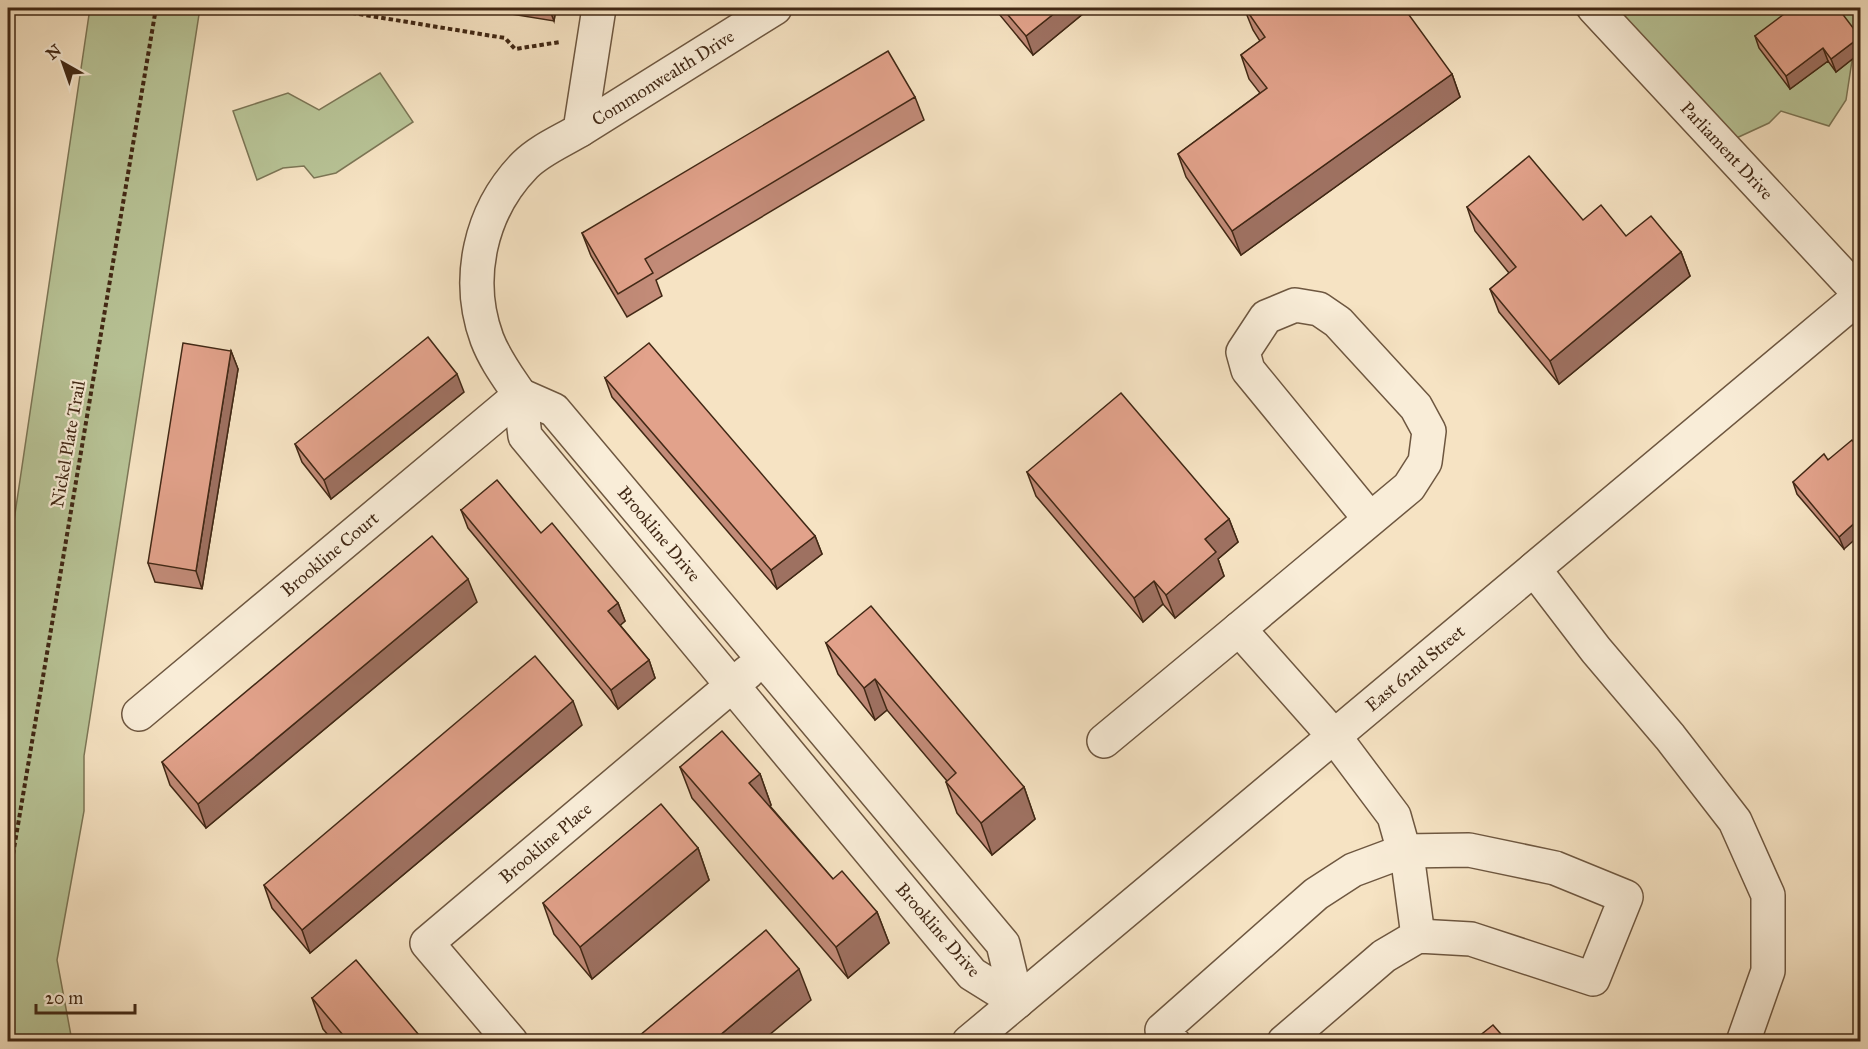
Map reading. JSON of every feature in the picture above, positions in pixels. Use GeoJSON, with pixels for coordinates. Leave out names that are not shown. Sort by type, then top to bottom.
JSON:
{"type":"FeatureCollection","features":[{"type":"Feature","properties":{"kind":"street","name":"Commonwealth Drive"},"geometry":{"type":"LineString","coordinates":[[580,130],[775,8]]}},
{"type":"Feature","properties":{"kind":"street","name":"Parliament Drive"},"geometry":{"type":"LineString","coordinates":[[1594,8],[1860,295]]}},
{"type":"Feature","properties":{"kind":"street"},"geometry":{"type":"LineString","coordinates":[[580,130],[597,22]]}},
{"type":"Feature","properties":{"kind":"street","name":"Brookline Drive"},"geometry":{"type":"LineString","coordinates":[[580,130],[526,164],[497,202],[483,239],[478,262],[477,279],[481,318],[494,355],[520,394],[525,436],[972,974],[1017,1002]]}},
{"type":"Feature","properties":{"kind":"street","name":"East 62nd Street"},"geometry":{"type":"LineString","coordinates":[[969,1041],[1860,295]]}},
{"type":"Feature","properties":{"kind":"street"},"geometry":{"type":"LineString","coordinates":[[1104,741],[1409,487],[1425,462],[1429,431],[1416,407],[1338,322],[1319,309],[1295,305],[1266,317],[1243,352],[1248,370],[1370,519]]}},
{"type":"Feature","properties":{"kind":"street","name":"Brookline Drive"},"geometry":{"type":"LineString","coordinates":[[520,394],[554,410],[1003,944],[1017,1002]]}},
{"type":"Feature","properties":{"kind":"street","name":"Brookline Court"},"geometry":{"type":"LineString","coordinates":[[139,714],[520,394]]}},
{"type":"Feature","properties":{"kind":"street"},"geometry":{"type":"LineString","coordinates":[[1534,569],[1596,650],[1670,738],[1735,821],[1764,884],[1768,895],[1768,971],[1743,1041]]}},
{"type":"Feature","properties":{"kind":"street"},"geometry":{"type":"LineString","coordinates":[[1239,629],[1334,736],[1394,816],[1409,869],[1418,936]]}},
{"type":"Feature","properties":{"kind":"street","name":"Brookline Place"},"geometry":{"type":"LineString","coordinates":[[511,1041],[427,943],[764,659]]}},
{"type":"Feature","properties":{"kind":"street"},"geometry":{"type":"LineString","coordinates":[[1173,1041],[1162,1030],[1316,894],[1353,870],[1404,851],[1469,850],[1555,868],[1626,897],[1593,979],[1471,939],[1418,936],[1384,956],[1284,1041]]}},
{"type":"Feature","properties":{"kind":"path","name":"Nickel Plate Trail"},"geometry":{"type":"LineString","coordinates":[[8,884],[156,8]]}},
{"type":"Feature","properties":{"kind":"path"},"geometry":{"type":"LineString","coordinates":[[322,8],[505,38],[515,49],[597,22]]}},
{"type":"Feature","properties":{"kind":"green space"},"geometry":{"type":"Polygon","coordinates":[[[90,8],[200,8],[84,756],[84,811],[57,960],[72,1041],[8,1041],[8,561],[90,8]]]}},
{"type":"Feature","properties":{"kind":"green space"},"geometry":{"type":"Polygon","coordinates":[[[1571,8],[1860,8],[1846,100],[1829,126],[1781,111],[1769,123],[1706,152],[1571,8]]]}},
{"type":"Feature","properties":{"kind":"green space"},"geometry":{"type":"Polygon","coordinates":[[[380,73],[413,122],[336,173],[314,178],[304,166],[283,168],[257,180],[233,111],[288,93],[319,110],[380,73]]]}},
{"type":"Feature","properties":{"kind":"building"},"geometry":{"type":"Polygon","coordinates":[[[1002,8],[1061,8],[1026,36],[1002,8]]]}},
{"type":"Feature","properties":{"kind":"building"},"geometry":{"type":"Polygon","coordinates":[[[1245,8],[1404,8],[1452,74],[1232,231],[1178,154],[1267,88],[1241,55],[1265,37],[1245,8]]]}},
{"type":"Feature","properties":{"kind":"building"},"geometry":{"type":"Polygon","coordinates":[[[1792,8],[1838,8],[1860,37],[1831,59],[1823,48],[1786,76],[1755,36],[1792,8]]]}},
{"type":"Feature","properties":{"kind":"building"},"geometry":{"type":"Polygon","coordinates":[[[888,51],[915,97],[645,259],[653,273],[618,294],[582,233],[888,51]]]}},
{"type":"Feature","properties":{"kind":"building"},"geometry":{"type":"Polygon","coordinates":[[[1529,156],[1583,220],[1601,205],[1626,236],[1651,216],[1681,252],[1550,361],[1490,289],[1516,267],[1467,207],[1529,156]]]}},
{"type":"Feature","properties":{"kind":"building"},"geometry":{"type":"Polygon","coordinates":[[[428,337],[457,374],[324,480],[295,444],[428,337]]]}},
{"type":"Feature","properties":{"kind":"building"},"geometry":{"type":"Polygon","coordinates":[[[183,343],[231,351],[196,571],[148,563],[183,343]]]}},
{"type":"Feature","properties":{"kind":"building"},"geometry":{"type":"Polygon","coordinates":[[[649,343],[815,536],[771,570],[605,378],[649,343]]]}},
{"type":"Feature","properties":{"kind":"building"},"geometry":{"type":"Polygon","coordinates":[[[1121,393],[1229,519],[1205,539],[1216,552],[1166,595],[1154,581],[1134,598],[1027,472],[1121,393]]]}},
{"type":"Feature","properties":{"kind":"building"},"geometry":{"type":"Polygon","coordinates":[[[1852,440],[1856,445],[1860,441],[1860,518],[1839,537],[1793,482],[1824,454],[1828,460],[1852,440]]]}},
{"type":"Feature","properties":{"kind":"building"},"geometry":{"type":"Polygon","coordinates":[[[497,480],[541,533],[552,523],[618,603],[608,611],[649,660],[611,690],[461,510],[497,480]]]}},
{"type":"Feature","properties":{"kind":"building"},"geometry":{"type":"Polygon","coordinates":[[[432,536],[468,579],[198,804],[162,762],[432,536]]]}},
{"type":"Feature","properties":{"kind":"building"},"geometry":{"type":"Polygon","coordinates":[[[871,606],[1024,787],[981,823],[946,782],[956,773],[875,679],[864,688],[826,643],[871,606]]]}},
{"type":"Feature","properties":{"kind":"building"},"geometry":{"type":"Polygon","coordinates":[[[535,656],[573,701],[302,930],[264,885],[535,656]]]}},
{"type":"Feature","properties":{"kind":"building"},"geometry":{"type":"Polygon","coordinates":[[[722,731],[760,774],[749,783],[833,879],[842,871],[877,912],[836,947],[680,767],[722,731]]]}},
{"type":"Feature","properties":{"kind":"building"},"geometry":{"type":"Polygon","coordinates":[[[661,804],[698,848],[580,947],[543,903],[661,804]]]}},
{"type":"Feature","properties":{"kind":"building"},"geometry":{"type":"Polygon","coordinates":[[[766,930],[799,969],[713,1041],[633,1041],[766,930]]]}},
{"type":"Feature","properties":{"kind":"building"},"geometry":{"type":"Polygon","coordinates":[[[356,960],[424,1041],[348,1041],[312,998],[356,960]]]}},
{"type":"Feature","properties":{"kind":"building"},"geometry":{"type":"Polygon","coordinates":[[[1493,1025],[1507,1041],[1473,1041],[1493,1025]]]}}]}
